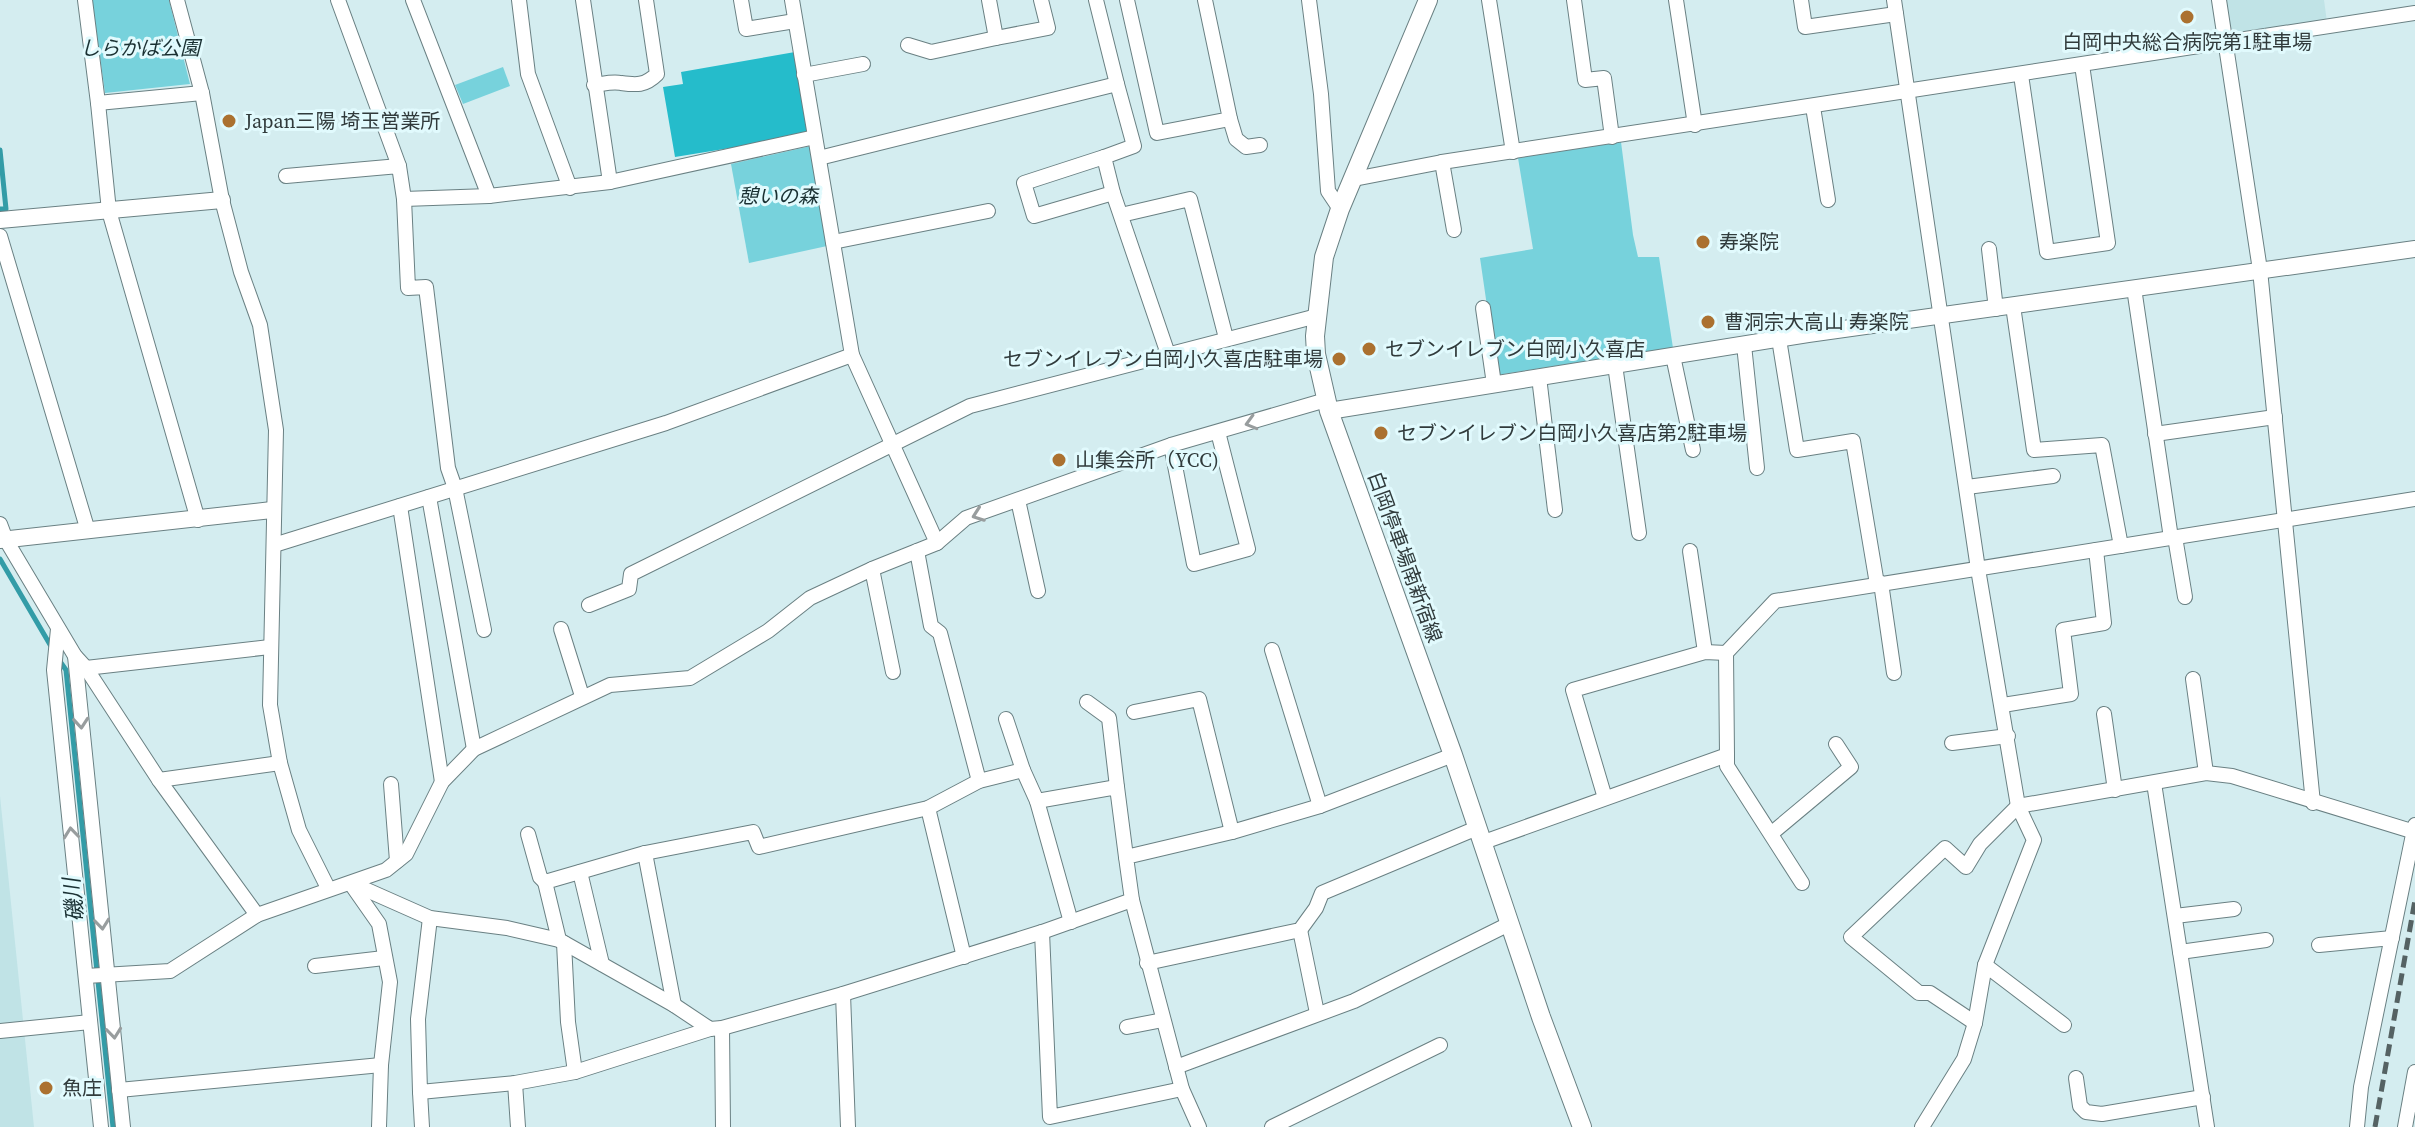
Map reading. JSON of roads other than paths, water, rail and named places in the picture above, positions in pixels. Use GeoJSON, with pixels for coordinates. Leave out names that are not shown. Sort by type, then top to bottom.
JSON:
{"type":"FeatureCollection","features":[{"type":"Feature","properties":{"kind":"main road","name":"白岡停車場南新宿線"},"geometry":{"type":"LineString","coordinates":[[1428,0],[1340,209],[1324,257],[1316,354],[1327,406],[1453,755],[1509,924],[1582,1127]]}},
{"type":"Feature","properties":{"kind":"street"},"geometry":{"type":"LineString","coordinates":[[85,0],[109,211],[198,520]]}},
{"type":"Feature","properties":{"kind":"street"},"geometry":{"type":"LineString","coordinates":[[177,0],[202,93],[222,200],[241,272],[260,325],[276,430],[270,705],[280,763],[299,830],[328,888]]}},
{"type":"Feature","properties":{"kind":"street"},"geometry":{"type":"LineString","coordinates":[[338,0],[399,166],[404,199],[408,288],[426,287],[448,468],[455,488],[484,630]]}},
{"type":"Feature","properties":{"kind":"street"},"geometry":{"type":"LineString","coordinates":[[413,0],[489,196]]}},
{"type":"Feature","properties":{"kind":"street"},"geometry":{"type":"LineString","coordinates":[[519,0],[528,74],[570,188]]}},
{"type":"Feature","properties":{"kind":"street"},"geometry":{"type":"LineString","coordinates":[[583,0],[610,182]]}},
{"type":"Feature","properties":{"kind":"street"},"geometry":{"type":"LineString","coordinates":[[594,85],[619,82],[632,86],[649,82],[657,74],[646,0]]}},
{"type":"Feature","properties":{"kind":"street"},"geometry":{"type":"LineString","coordinates":[[741,0],[746,29],[795,21]]}},
{"type":"Feature","properties":{"kind":"street"},"geometry":{"type":"LineString","coordinates":[[792,0],[852,355],[937,543]]}},
{"type":"Feature","properties":{"kind":"street"},"geometry":{"type":"LineString","coordinates":[[989,0],[996,38]]}},
{"type":"Feature","properties":{"kind":"street"},"geometry":{"type":"LineString","coordinates":[[908,45],[931,52],[1048,28],[1041,0]]}},
{"type":"Feature","properties":{"kind":"street"},"geometry":{"type":"LineString","coordinates":[[1096,0],[1134,146],[1024,183],[1034,216],[1113,193]]}},
{"type":"Feature","properties":{"kind":"street"},"geometry":{"type":"LineString","coordinates":[[1127,0],[1157,133],[1230,119]]}},
{"type":"Feature","properties":{"kind":"street"},"geometry":{"type":"LineString","coordinates":[[1205,0],[1236,139],[1246,147],[1260,145]]}},
{"type":"Feature","properties":{"kind":"street"},"geometry":{"type":"LineString","coordinates":[[1309,0],[1321,94],[1328,191],[1340,209]]}},
{"type":"Feature","properties":{"kind":"street"},"geometry":{"type":"LineString","coordinates":[[1428,0],[1435,0]]}},
{"type":"Feature","properties":{"kind":"street"},"geometry":{"type":"LineString","coordinates":[[1489,0],[1513,152]]}},
{"type":"Feature","properties":{"kind":"street"},"geometry":{"type":"LineString","coordinates":[[1574,0],[1585,80],[1604,78],[1612,137]]}},
{"type":"Feature","properties":{"kind":"street"},"geometry":{"type":"LineString","coordinates":[[1676,0],[1695,125]]}},
{"type":"Feature","properties":{"kind":"street"},"geometry":{"type":"LineString","coordinates":[[1801,0],[1805,27],[1895,7],[1978,569],[2018,806],[2034,840],[1985,965],[1975,1023],[1964,1059],[1922,1127]]}},
{"type":"Feature","properties":{"kind":"street"},"geometry":{"type":"LineString","coordinates":[[2219,0],[2260,270],[2313,803]]}},
{"type":"Feature","properties":{"kind":"street"},"geometry":{"type":"LineString","coordinates":[[1354,179],[1442,162],[2415,13]]}},
{"type":"Feature","properties":{"kind":"street"},"geometry":{"type":"LineString","coordinates":[[804,75],[863,64]]}},
{"type":"Feature","properties":{"kind":"street"},"geometry":{"type":"LineString","coordinates":[[2021,75],[2047,252],[2108,243],[2082,65]]}},
{"type":"Feature","properties":{"kind":"street"},"geometry":{"type":"LineString","coordinates":[[819,158],[1117,84]]}},
{"type":"Feature","properties":{"kind":"street"},"geometry":{"type":"LineString","coordinates":[[98,103],[202,93]]}},
{"type":"Feature","properties":{"kind":"street"},"geometry":{"type":"LineString","coordinates":[[1813,107],[1828,200]]}},
{"type":"Feature","properties":{"kind":"street"},"geometry":{"type":"LineString","coordinates":[[404,199],[489,196],[610,182],[815,137]]}},
{"type":"Feature","properties":{"kind":"street"},"geometry":{"type":"LineString","coordinates":[[1104,157],[1113,193],[1168,354]]}},
{"type":"Feature","properties":{"kind":"street"},"geometry":{"type":"LineString","coordinates":[[1442,162],[1454,230]]}},
{"type":"Feature","properties":{"kind":"street"},"geometry":{"type":"LineString","coordinates":[[286,176],[399,166]]}},
{"type":"Feature","properties":{"kind":"street"},"geometry":{"type":"LineString","coordinates":[[1121,215],[1190,199],[1226,338]]}},
{"type":"Feature","properties":{"kind":"street"},"geometry":{"type":"LineString","coordinates":[[0,220],[222,200]]}},
{"type":"Feature","properties":{"kind":"street"},"geometry":{"type":"LineString","coordinates":[[833,242],[988,211]]}},
{"type":"Feature","properties":{"kind":"street"},"geometry":{"type":"LineString","coordinates":[[0,236],[88,531]]}},
{"type":"Feature","properties":{"kind":"street"},"geometry":{"type":"LineString","coordinates":[[1989,249],[2034,450],[2102,445],[2121,546]]}},
{"type":"Feature","properties":{"kind":"street"},"geometry":{"type":"LineString","coordinates":[[86,976],[170,971],[257,915],[386,870],[406,854],[442,782],[474,749],[610,685],[690,678],[768,631],[810,598],[937,543],[966,518],[1171,445],[1327,406],[2415,249]]}},
{"type":"Feature","properties":{"kind":"street"},"geometry":{"type":"LineString","coordinates":[[2134,288],[2155,434],[2185,597]]}},
{"type":"Feature","properties":{"kind":"street"},"geometry":{"type":"LineString","coordinates":[[1483,308],[1494,384]]}},
{"type":"Feature","properties":{"kind":"street"},"geometry":{"type":"LineString","coordinates":[[589,605],[629,589],[631,574],[970,406],[1317,316]]}},
{"type":"Feature","properties":{"kind":"street"},"geometry":{"type":"LineString","coordinates":[[1779,339],[1797,450],[1853,441],[1894,673]]}},
{"type":"Feature","properties":{"kind":"street"},"geometry":{"type":"LineString","coordinates":[[1744,345],[1757,468]]}},
{"type":"Feature","properties":{"kind":"street"},"geometry":{"type":"LineString","coordinates":[[274,545],[666,423],[852,355]]}},
{"type":"Feature","properties":{"kind":"street"},"geometry":{"type":"LineString","coordinates":[[1673,356],[1693,450]]}},
{"type":"Feature","properties":{"kind":"street"},"geometry":{"type":"LineString","coordinates":[[1615,365],[1639,533]]}},
{"type":"Feature","properties":{"kind":"street"},"geometry":{"type":"LineString","coordinates":[[1539,377],[1555,510]]}},
{"type":"Feature","properties":{"kind":"street"},"geometry":{"type":"LineString","coordinates":[[2155,434],[2275,417]]}},
{"type":"Feature","properties":{"kind":"street"},"geometry":{"type":"LineString","coordinates":[[1171,445],[1194,564],[1248,549],[1218,432]]}},
{"type":"Feature","properties":{"kind":"street"},"geometry":{"type":"LineString","coordinates":[[1967,487],[2053,476]]}},
{"type":"Feature","properties":{"kind":"street"},"geometry":{"type":"LineString","coordinates":[[429,497],[474,749]]}},
{"type":"Feature","properties":{"kind":"street"},"geometry":{"type":"LineString","coordinates":[[1802,883],[1727,766],[1726,653],[1775,601],[2415,499]]}},
{"type":"Feature","properties":{"kind":"street"},"geometry":{"type":"LineString","coordinates":[[1018,500],[1038,591]]}},
{"type":"Feature","properties":{"kind":"street"},"geometry":{"type":"LineString","coordinates":[[400,506],[442,782]]}},
{"type":"Feature","properties":{"kind":"street"},"geometry":{"type":"LineString","coordinates":[[257,915],[159,780],[75,656],[2,535],[88,531],[272,510]]}},
{"type":"Feature","properties":{"kind":"street"},"geometry":{"type":"LineString","coordinates":[[2003,705],[2071,694],[2063,630],[2104,623],[2096,550]]}},
{"type":"Feature","properties":{"kind":"street"},"geometry":{"type":"LineString","coordinates":[[917,551],[931,626],[940,633],[979,781]]}},
{"type":"Feature","properties":{"kind":"street"},"geometry":{"type":"LineString","coordinates":[[1690,551],[1705,652]]}},
{"type":"Feature","properties":{"kind":"street"},"geometry":{"type":"LineString","coordinates":[[872,569],[893,672]]}},
{"type":"Feature","properties":{"kind":"street"},"geometry":{"type":"LineString","coordinates":[[58,629],[54,670],[101,1127]]}},
{"type":"Feature","properties":{"kind":"street"},"geometry":{"type":"LineString","coordinates":[[561,629],[582,696]]}},
{"type":"Feature","properties":{"kind":"street"},"geometry":{"type":"LineString","coordinates":[[86,668],[270,647]]}},
{"type":"Feature","properties":{"kind":"street"},"geometry":{"type":"LineString","coordinates":[[1272,650],[1320,806]]}},
{"type":"Feature","properties":{"kind":"street"},"geometry":{"type":"LineString","coordinates":[[1605,798],[1573,690],[1705,652],[1726,653]]}},
{"type":"Feature","properties":{"kind":"street"},"geometry":{"type":"LineString","coordinates":[[75,656],[123,1127]]}},
{"type":"Feature","properties":{"kind":"street"},"geometry":{"type":"LineString","coordinates":[[2193,679],[2206,773]]}},
{"type":"Feature","properties":{"kind":"street"},"geometry":{"type":"LineString","coordinates":[[1134,712],[1199,699],[1232,832]]}},
{"type":"Feature","properties":{"kind":"street"},"geometry":{"type":"LineString","coordinates":[[1087,702],[1109,718],[1132,900],[1182,1089],[1199,1127]]}},
{"type":"Feature","properties":{"kind":"street"},"geometry":{"type":"LineString","coordinates":[[2104,714],[2115,790]]}},
{"type":"Feature","properties":{"kind":"street"},"geometry":{"type":"LineString","coordinates":[[1006,719],[1037,801],[1071,922]]}},
{"type":"Feature","properties":{"kind":"street"},"geometry":{"type":"LineString","coordinates":[[1952,743],[2008,736]]}},
{"type":"Feature","properties":{"kind":"street"},"geometry":{"type":"LineString","coordinates":[[1772,833],[1851,767],[1836,744]]}},
{"type":"Feature","properties":{"kind":"street"},"geometry":{"type":"LineString","coordinates":[[1126,857],[1232,832],[1320,806],[1453,755]]}},
{"type":"Feature","properties":{"kind":"street"},"geometry":{"type":"LineString","coordinates":[[1147,963],[1300,930],[1316,908],[1322,893],[1479,836],[1605,798],[1727,755]]}},
{"type":"Feature","properties":{"kind":"street"},"geometry":{"type":"LineString","coordinates":[[159,780],[280,763]]}},
{"type":"Feature","properties":{"kind":"street"},"geometry":{"type":"LineString","coordinates":[[545,882],[645,853],[753,832],[759,847],[928,808],[979,781],[1023,770]]}},
{"type":"Feature","properties":{"kind":"street"},"geometry":{"type":"LineString","coordinates":[[1975,1023],[1930,993],[1919,993],[1851,937],[1945,848],[1966,867],[1980,844],[2018,806],[2206,773],[2232,776],[2313,803],[2414,829],[2361,1087],[2357,1127]]}},
{"type":"Feature","properties":{"kind":"street"},"geometry":{"type":"LineString","coordinates":[[2154,783],[2207,1127]]}},
{"type":"Feature","properties":{"kind":"street"},"geometry":{"type":"LineString","coordinates":[[391,784],[397,861]]}},
{"type":"Feature","properties":{"kind":"street"},"geometry":{"type":"LineString","coordinates":[[1037,801],[1117,787]]}},
{"type":"Feature","properties":{"kind":"street"},"geometry":{"type":"LineString","coordinates":[[928,808],[964,957]]}},
{"type":"Feature","properties":{"kind":"street"},"geometry":{"type":"LineString","coordinates":[[528,834],[561,941],[575,1072]]}},
{"type":"Feature","properties":{"kind":"street"},"geometry":{"type":"LineString","coordinates":[[645,853],[674,1005]]}},
{"type":"Feature","properties":{"kind":"street"},"geometry":{"type":"LineString","coordinates":[[580,872],[602,964]]}},
{"type":"Feature","properties":{"kind":"street"},"geometry":{"type":"LineString","coordinates":[[351,883],[430,918],[507,928],[561,941],[716,1028]]}},
{"type":"Feature","properties":{"kind":"street"},"geometry":{"type":"LineString","coordinates":[[351,883],[379,924],[390,982],[381,1065],[379,1127]]}},
{"type":"Feature","properties":{"kind":"street"},"geometry":{"type":"LineString","coordinates":[[420,1092],[515,1083],[575,1072],[964,957],[1132,900]]}},
{"type":"Feature","properties":{"kind":"street"},"geometry":{"type":"LineString","coordinates":[[2175,916],[2234,909]]}},
{"type":"Feature","properties":{"kind":"street"},"geometry":{"type":"LineString","coordinates":[[422,1127],[418,1019],[430,918]]}},
{"type":"Feature","properties":{"kind":"street"},"geometry":{"type":"LineString","coordinates":[[1176,1067],[1354,1001],[1509,924]]}},
{"type":"Feature","properties":{"kind":"street"},"geometry":{"type":"LineString","coordinates":[[1300,930],[1317,1013]]}},
{"type":"Feature","properties":{"kind":"street"},"geometry":{"type":"LineString","coordinates":[[1042,932],[1050,1117]]}},
{"type":"Feature","properties":{"kind":"street"},"geometry":{"type":"LineString","coordinates":[[2319,945],[2392,938]]}},
{"type":"Feature","properties":{"kind":"street"},"geometry":{"type":"LineString","coordinates":[[2180,952],[2266,940]]}},
{"type":"Feature","properties":{"kind":"street"},"geometry":{"type":"LineString","coordinates":[[315,966],[384,958]]}},
{"type":"Feature","properties":{"kind":"street"},"geometry":{"type":"LineString","coordinates":[[1985,965],[2064,1025]]}},
{"type":"Feature","properties":{"kind":"street"},"geometry":{"type":"LineString","coordinates":[[843,994],[848,1127]]}},
{"type":"Feature","properties":{"kind":"street"},"geometry":{"type":"LineString","coordinates":[[1127,1027],[1163,1020]]}},
{"type":"Feature","properties":{"kind":"street"},"geometry":{"type":"LineString","coordinates":[[0,1031],[90,1022]]}},
{"type":"Feature","properties":{"kind":"street"},"geometry":{"type":"LineString","coordinates":[[716,1028],[723,1127]]}},
{"type":"Feature","properties":{"kind":"street"},"geometry":{"type":"LineString","coordinates":[[1272,1127],[1440,1045]]}},
{"type":"Feature","properties":{"kind":"street"},"geometry":{"type":"LineString","coordinates":[[119,1090],[381,1065]]}},
{"type":"Feature","properties":{"kind":"street"},"geometry":{"type":"LineString","coordinates":[[2405,1127],[2415,1072]]}},
{"type":"Feature","properties":{"kind":"street"},"geometry":{"type":"LineString","coordinates":[[2076,1078],[2080,1106],[2086,1112],[2102,1114],[2203,1097]]}},
{"type":"Feature","properties":{"kind":"street"},"geometry":{"type":"LineString","coordinates":[[515,1083],[518,1127]]}},
{"type":"Feature","properties":{"kind":"street"},"geometry":{"type":"LineString","coordinates":[[1036,1127],[1050,1117],[1182,1089]]}},
{"type":"Feature","properties":{"kind":"waterway"},"geometry":{"type":"LineString","coordinates":[[0,150],[6,209],[0,209]]}},
{"type":"Feature","properties":{"kind":"waterway"},"geometry":{"type":"LineString","coordinates":[[0,559],[52,648]]}},
{"type":"Feature","properties":{"kind":"waterway","name":"磯川"},"geometry":{"type":"LineString","coordinates":[[59,660],[66,670],[113,1127]]}},
{"type":"Feature","properties":{"kind":"railway"},"geometry":{"type":"LineString","coordinates":[[2375,1127],[2415,900]]}},
{"type":"Feature","properties":{"kind":"place","name":"白岡中央総合病院第1駐車場"},"geometry":{"type":"Point","coordinates":[2187,17]}},
{"type":"Feature","properties":{"kind":"place","name":"Japan三陽 埼玉営業所"},"geometry":{"type":"Point","coordinates":[229,121]}},
{"type":"Feature","properties":{"kind":"place","name":"寿楽院"},"geometry":{"type":"Point","coordinates":[1703,242]}},
{"type":"Feature","properties":{"kind":"place","name":"曹洞宗大高山 寿楽院"},"geometry":{"type":"Point","coordinates":[1708,322]}},
{"type":"Feature","properties":{"kind":"place","name":"セブンイレブン白岡小久喜店"},"geometry":{"type":"Point","coordinates":[1369,349]}},
{"type":"Feature","properties":{"kind":"place","name":"セブンイレブン白岡小久喜店駐車場"},"geometry":{"type":"Point","coordinates":[1339,359]}},
{"type":"Feature","properties":{"kind":"place","name":"セブンイレブン白岡小久喜店第2駐車場"},"geometry":{"type":"Point","coordinates":[1381,433]}},
{"type":"Feature","properties":{"kind":"place","name":"山集会所（YCC)"},"geometry":{"type":"Point","coordinates":[1059,460]}},
{"type":"Feature","properties":{"kind":"place","name":"魚庄"},"geometry":{"type":"Point","coordinates":[46,1088]}},
{"type":"Feature","properties":{"kind":"park label","name":"しらかば公園"},"geometry":{"type":"Point","coordinates":[140,48]}},
{"type":"Feature","properties":{"kind":"park label","name":"憩いの森"},"geometry":{"type":"Point","coordinates":[778,196]}}]}
